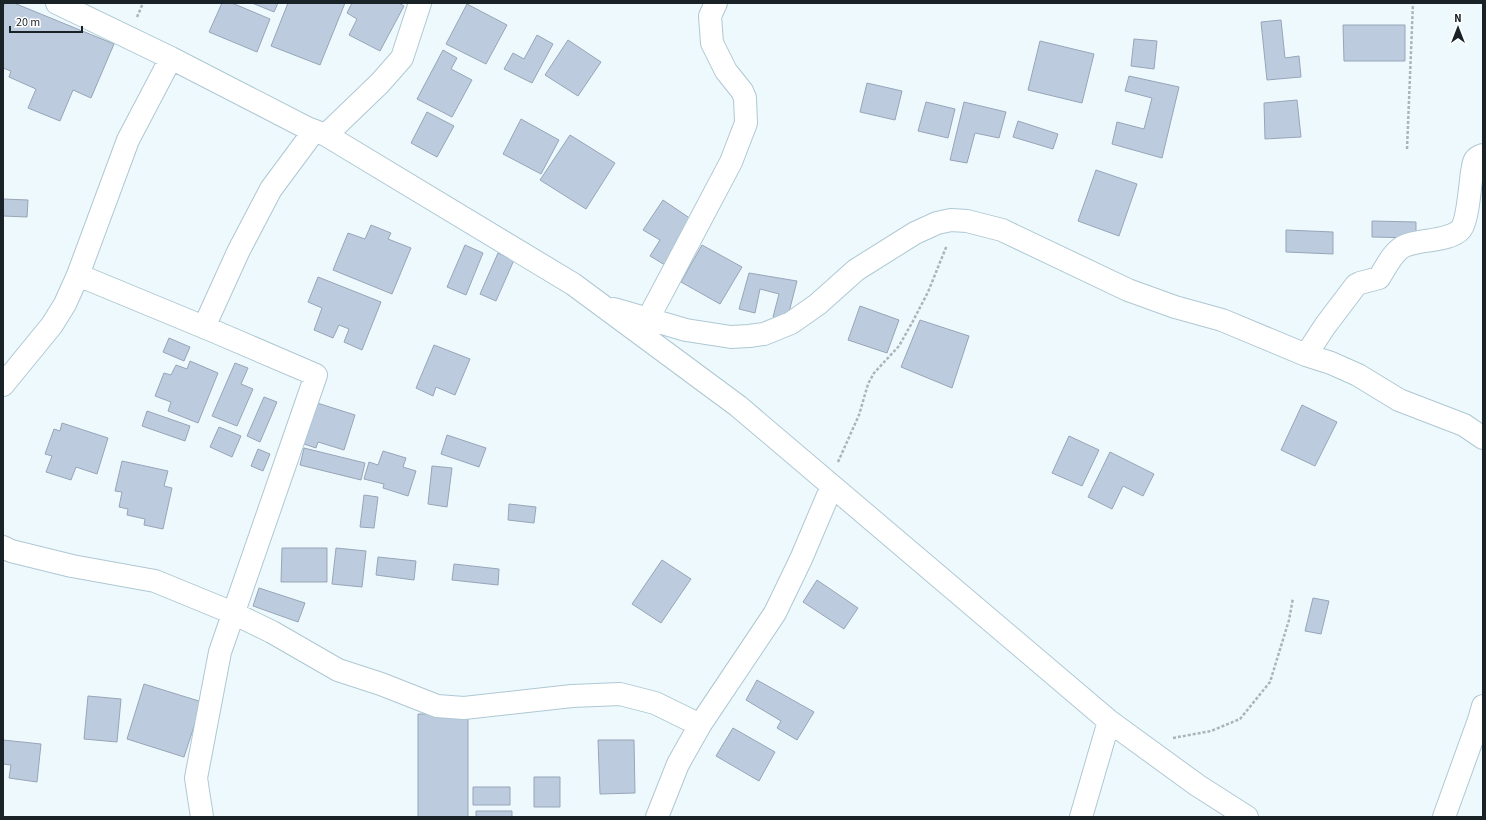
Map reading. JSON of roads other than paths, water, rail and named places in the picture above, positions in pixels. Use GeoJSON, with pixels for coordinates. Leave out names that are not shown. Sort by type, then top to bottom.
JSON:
{"type":"FeatureCollection","features":[{"type":"Feature","properties":{"kind":"street"},"geometry":{"type":"LineString","coordinates":[[57,3],[171,58],[320,133],[573,284],[738,406],[1109,720],[1197,785],[1247,817]]}},
{"type":"Feature","properties":{"kind":"street"},"geometry":{"type":"LineString","coordinates":[[204,327],[239,250],[271,189],[320,133],[380,83],[402,58],[420,3]]}},
{"type":"Feature","properties":{"kind":"street"},"geometry":{"type":"LineString","coordinates":[[648,319],[731,162],[746,123],[745,98],[742,91],[726,71],[712,43],[710,16],[716,3]]}},
{"type":"Feature","properties":{"kind":"street"},"geometry":{"type":"LineString","coordinates":[[3,385],[52,325],[65,304],[78,275],[128,140],[171,58]]}},
{"type":"Feature","properties":{"kind":"street"},"geometry":{"type":"LineString","coordinates":[[1306,355],[1350,292],[1360,282],[1379,278],[1397,252],[1408,244],[1441,238],[1458,232],[1462,228],[1466,218],[1469,189],[1474,164],[1478,158],[1483,155]]}},
{"type":"Feature","properties":{"kind":"street"},"geometry":{"type":"LineString","coordinates":[[600,304],[686,330],[731,337],[764,334],[791,323],[818,304],[856,270],[915,233],[937,223],[951,220],[967,221],[1002,230],[1128,290],[1175,307],[1222,320],[1306,355],[1331,363],[1358,375],[1399,400],[1464,425],[1483,438]]}},
{"type":"Feature","properties":{"kind":"street"},"geometry":{"type":"LineString","coordinates":[[78,275],[316,375],[220,652],[196,778],[202,817]]}},
{"type":"Feature","properties":{"kind":"street"},"geometry":{"type":"LineString","coordinates":[[657,817],[678,764],[700,725],[775,613],[801,559],[829,484]]}},
{"type":"Feature","properties":{"kind":"street"},"geometry":{"type":"LineString","coordinates":[[3,547],[11,551],[72,566],[155,581],[233,613],[272,632],[338,670],[381,684],[437,706],[464,708],[572,696],[620,694],[655,703],[700,725]]}},
{"type":"Feature","properties":{"kind":"street"},"geometry":{"type":"LineString","coordinates":[[1444,817],[1483,706]]}},
{"type":"Feature","properties":{"kind":"street"},"geometry":{"type":"LineString","coordinates":[[1080,817],[1109,720]]}}]}
